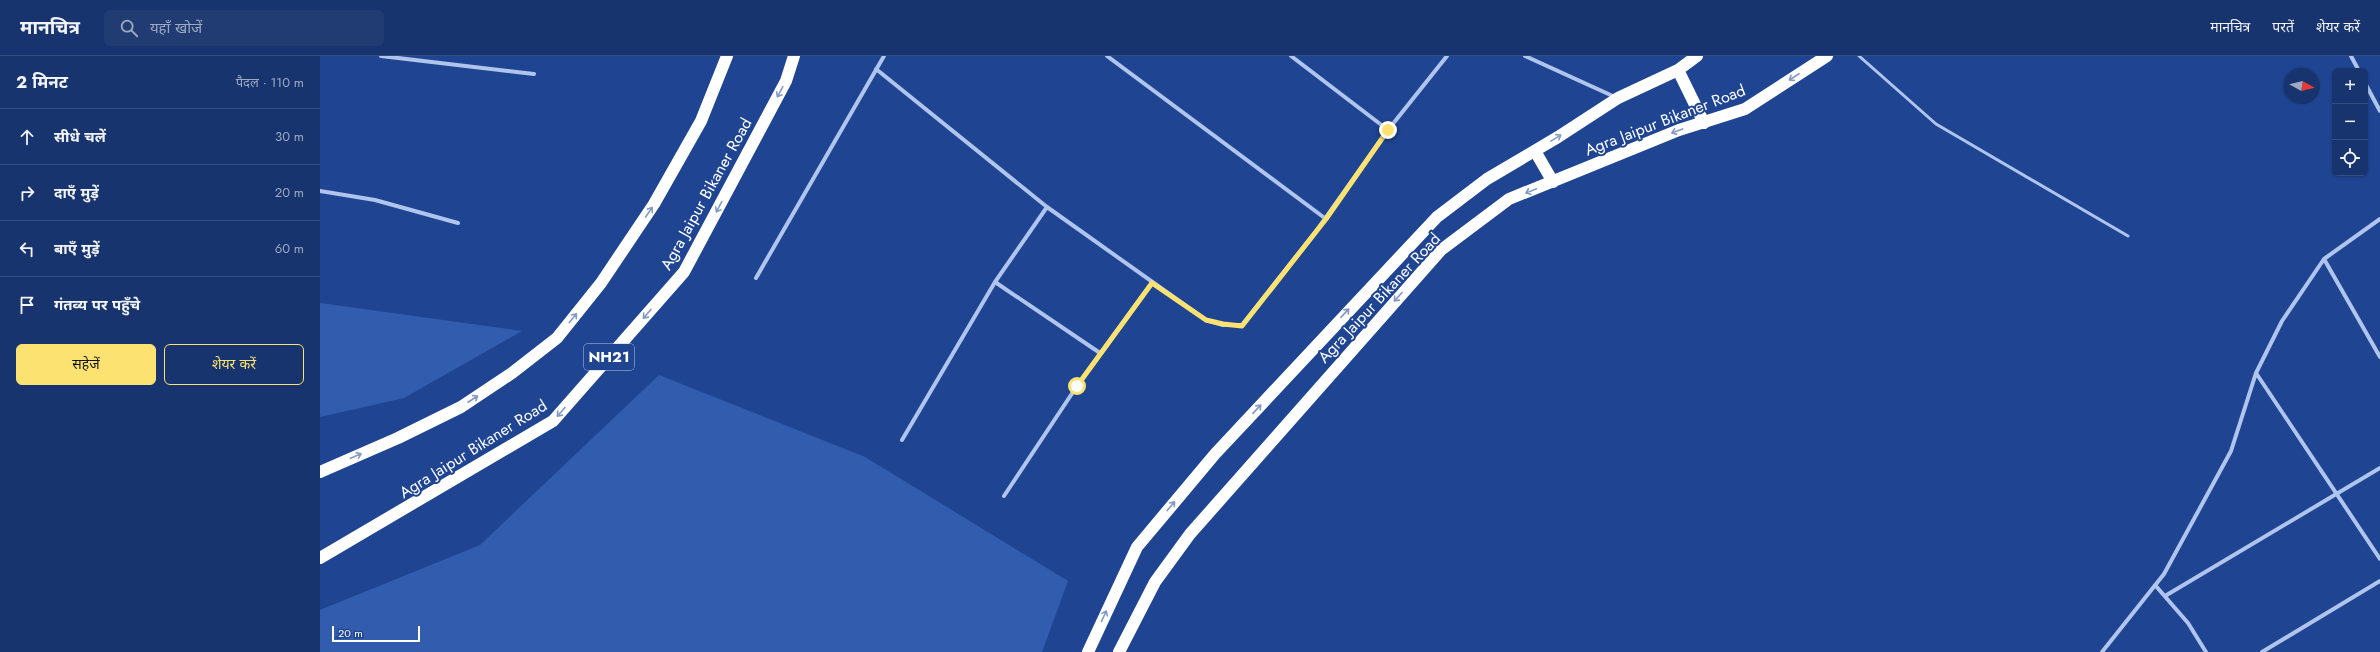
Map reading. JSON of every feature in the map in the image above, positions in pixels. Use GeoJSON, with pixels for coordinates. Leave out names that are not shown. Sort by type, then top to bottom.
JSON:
{"type":"FeatureCollection","features":[{"type":"Feature","properties":{"kind":"highway"},"geometry":{"type":"LineString","coordinates":[[320,472],[398,438],[461,407],[512,373],[557,338],[601,283],[654,204],[701,121],[727,56]]}},
{"type":"Feature","properties":{"kind":"highway","name":"Agra Jaipur Bikaner Road"},"geometry":{"type":"LineString","coordinates":[[320,558],[553,420],[684,272],[786,81],[794,56]]}},
{"type":"Feature","properties":{"kind":"highway","name":"Agra Jaipur Bikaner Road"},"geometry":{"type":"LineString","coordinates":[[1088,652],[1137,547],[1215,454],[1437,217],[1487,179],[1535,151],[1618,98],[1678,70],[1697,56]]}},
{"type":"Feature","properties":{"kind":"highway","name":"Agra Jaipur Bikaner Road"},"geometry":{"type":"LineString","coordinates":[[1119,652],[1155,582],[1190,534],[1441,250],[1509,199],[1679,130],[1745,109],[1827,56]]}},
{"type":"Feature","properties":{"kind":"highway"},"geometry":{"type":"LineString","coordinates":[[1678,70],[1704,123]]}},
{"type":"Feature","properties":{"kind":"highway"},"geometry":{"type":"LineString","coordinates":[[1535,151],[1552,182]]}},
{"type":"Feature","properties":{"kind":"street"},"geometry":{"type":"LineString","coordinates":[[381,56],[534,74]]}},
{"type":"Feature","properties":{"kind":"street"},"geometry":{"type":"LineString","coordinates":[[756,278],[884,56]]}},
{"type":"Feature","properties":{"kind":"street"},"geometry":{"type":"LineString","coordinates":[[1107,56],[1326,219]]}},
{"type":"Feature","properties":{"kind":"street"},"geometry":{"type":"LineString","coordinates":[[1291,56],[1388,130]]}},
{"type":"Feature","properties":{"kind":"street"},"geometry":{"type":"LineString","coordinates":[[876,69],[1046,207],[1152,283],[1206,320],[1242,326],[1326,219],[1388,130],[1447,56]]}},
{"type":"Feature","properties":{"kind":"street"},"geometry":{"type":"LineString","coordinates":[[1525,56],[1618,98]]}},
{"type":"Feature","properties":{"kind":"street"},"geometry":{"type":"LineString","coordinates":[[2351,56],[2357,68]]}},
{"type":"Feature","properties":{"kind":"street"},"geometry":{"type":"LineString","coordinates":[[2368,89],[2380,111]]}},
{"type":"Feature","properties":{"kind":"street"},"geometry":{"type":"LineString","coordinates":[[320,191],[375,200],[458,223]]}},
{"type":"Feature","properties":{"kind":"street"},"geometry":{"type":"LineString","coordinates":[[902,440],[995,282],[1046,207]]}},
{"type":"Feature","properties":{"kind":"street"},"geometry":{"type":"LineString","coordinates":[[2102,652],[2164,574],[2231,451],[2256,373],[2282,321],[2324,259],[2380,219]]}},
{"type":"Feature","properties":{"kind":"street"},"geometry":{"type":"LineString","coordinates":[[2324,259],[2380,357]]}},
{"type":"Feature","properties":{"kind":"street"},"geometry":{"type":"LineString","coordinates":[[995,282],[1100,353]]}},
{"type":"Feature","properties":{"kind":"street"},"geometry":{"type":"LineString","coordinates":[[1004,496],[1100,353],[1152,283]]}},
{"type":"Feature","properties":{"kind":"street"},"geometry":{"type":"LineString","coordinates":[[2256,373],[2338,493],[2380,559]]}},
{"type":"Feature","properties":{"kind":"street"},"geometry":{"type":"LineString","coordinates":[[2165,596],[2380,468]]}},
{"type":"Feature","properties":{"kind":"street"},"geometry":{"type":"LineString","coordinates":[[2262,652],[2380,581]]}},
{"type":"Feature","properties":{"kind":"street"},"geometry":{"type":"LineString","coordinates":[[2156,585],[2188,623],[2206,652]]}},
{"type":"Feature","properties":{"kind":"lane"},"geometry":{"type":"LineString","coordinates":[[1859,56],[1936,124],[2128,236]]}},
{"type":"Feature","properties":{"kind":"shaded area"},"geometry":{"type":"Polygon","coordinates":[[[320,303],[522,331],[404,398],[320,417],[320,303]]]}},
{"type":"Feature","properties":{"kind":"shaded area"},"geometry":{"type":"Polygon","coordinates":[[[659,375],[865,457],[1068,581],[1042,652],[320,652],[320,610],[480,545],[659,375]]]}},
{"type":"Feature","properties":{"kind":"route"},"geometry":{"type":"LineString","coordinates":[[1077,386],[1152,283],[1206,320],[1242,326],[1326,219],[1388,130]]}}]}
